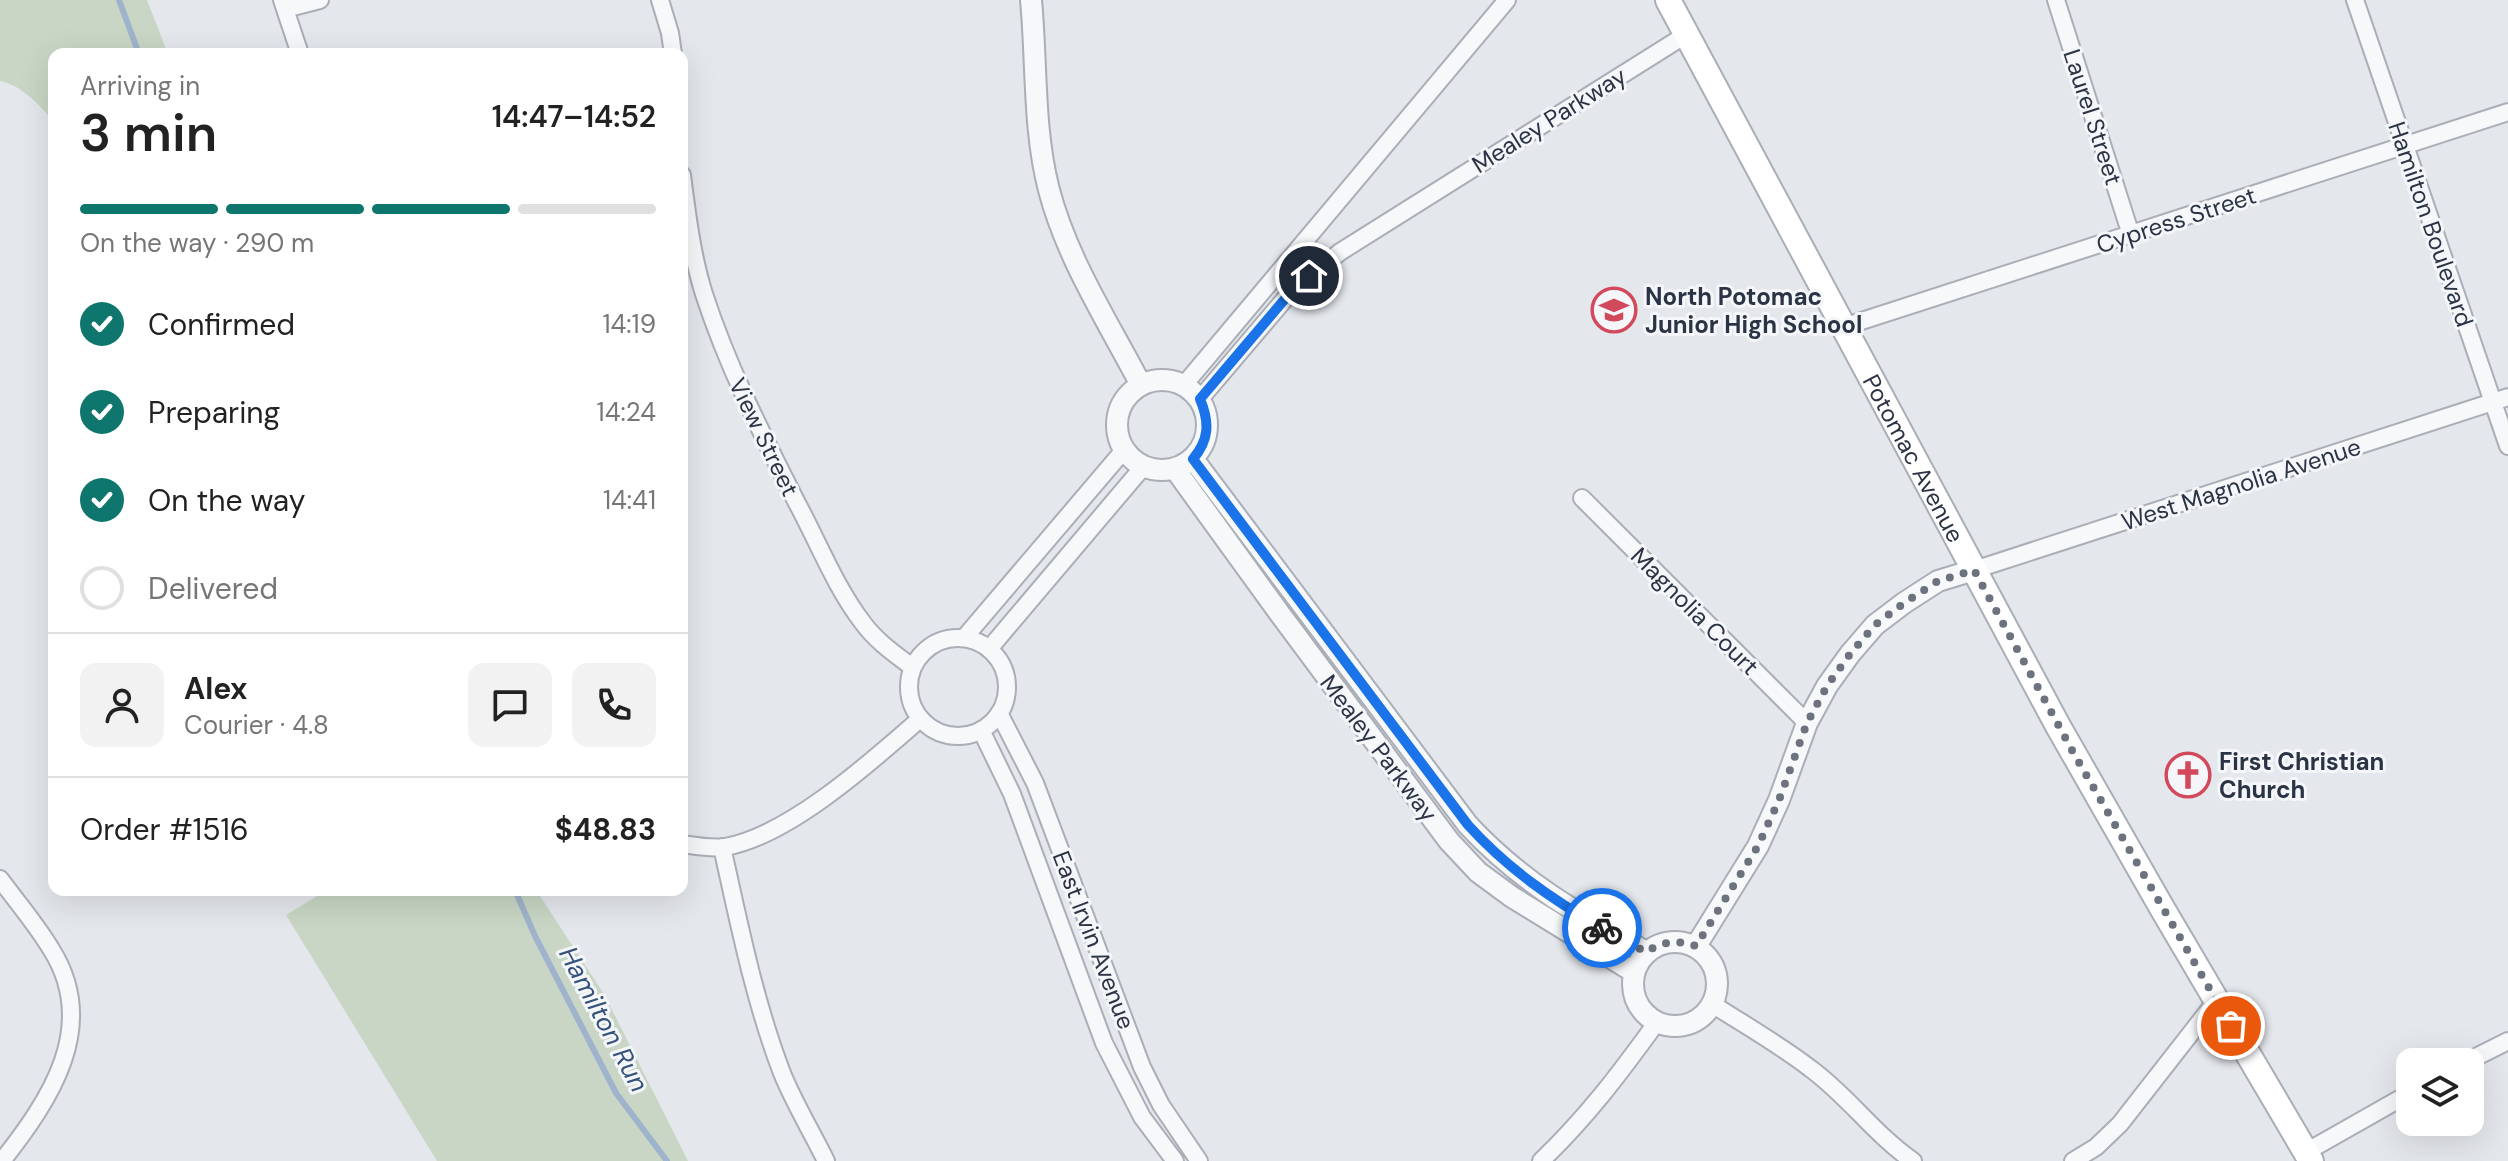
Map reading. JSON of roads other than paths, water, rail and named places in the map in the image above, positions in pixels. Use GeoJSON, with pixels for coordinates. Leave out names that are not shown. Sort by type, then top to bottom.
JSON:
{"type":"FeatureCollection","features":[{"type":"Feature","properties":{"kind":"main road","name":"Potomac Avenue"},"geometry":{"type":"LineString","coordinates":[[1668,0],[2066,739],[2308,1156]]}},
{"type":"Feature","properties":{"kind":"street"},"geometry":{"type":"LineString","coordinates":[[298,48],[283,4],[320,0]]}},
{"type":"Feature","properties":{"kind":"street"},"geometry":{"type":"LineString","coordinates":[[660,0],[672,48]]}},
{"type":"Feature","properties":{"kind":"street"},"geometry":{"type":"LineString","coordinates":[[1031,0],[1040,144],[1059,224],[1141,385]]}},
{"type":"Feature","properties":{"kind":"street"},"geometry":{"type":"LineString","coordinates":[[1184,385],[1507,0]]}},
{"type":"Feature","properties":{"kind":"street","name":"Laurel Street"},"geometry":{"type":"LineString","coordinates":[[2056,0],[2131,235]]}},
{"type":"Feature","properties":{"kind":"street","name":"Hamilton Boulevard"},"geometry":{"type":"LineString","coordinates":[[2355,0],[2508,446]]}},
{"type":"Feature","properties":{"kind":"street","name":"Mealey Parkway"},"geometry":{"type":"LineString","coordinates":[[1200,399],[1290,293],[1340,252],[1687,34]]}},
{"type":"Feature","properties":{"kind":"street","name":"Cypress Street"},"geometry":{"type":"LineString","coordinates":[[1843,327],[2508,112]]}},
{"type":"Feature","properties":{"kind":"street","name":"View Street"},"geometry":{"type":"LineString","coordinates":[[688,221],[703,291],[729,366],[746,403],[862,622],[912,667]]}},
{"type":"Feature","properties":{"kind":"street"},"geometry":{"type":"LineString","coordinates":[[1155,380],[1170,380],[1184,385],[1200,399],[1207,414],[1208,431],[1203,447],[1184,464],[1159,471],[1143,467],[1124,450],[1117,432],[1118,414],[1126,397],[1141,385],[1155,380]]}},
{"type":"Feature","properties":{"kind":"street","name":"West Magnolia Avenue"},"geometry":{"type":"LineString","coordinates":[[1974,570],[2508,397]]}},
{"type":"Feature","properties":{"kind":"street"},"geometry":{"type":"LineString","coordinates":[[964,638],[1124,450]]}},
{"type":"Feature","properties":{"kind":"street","name":"Mealey Parkway"},"geometry":{"type":"LineString","coordinates":[[1184,464],[1494,854],[1562,905],[1646,952]]}},
{"type":"Feature","properties":{"kind":"street","name":"Mealey Parkway"},"geometry":{"type":"LineString","coordinates":[[1184,464],[1280,614],[1449,841],[1478,872],[1512,897],[1634,972]]}},
{"type":"Feature","properties":{"kind":"street"},"geometry":{"type":"LineString","coordinates":[[989,649],[1143,467]]}},
{"type":"Feature","properties":{"kind":"street","name":"Magnolia Court"},"geometry":{"type":"LineString","coordinates":[[1582,498],[1807,723]]}},
{"type":"Feature","properties":{"kind":"street"},"geometry":{"type":"LineString","coordinates":[[1696,946],[1758,846],[1779,800],[1807,723],[1827,686],[1850,654],[1875,625],[1904,603],[1938,581],[1974,570]]}},
{"type":"Feature","properties":{"kind":"street"},"geometry":{"type":"LineString","coordinates":[[964,638],[989,649],[1003,666],[1007,682],[1006,698],[999,713],[981,730],[960,736],[938,732],[920,719],[911,703],[909,685],[912,667],[921,654],[933,644],[964,638]]}},
{"type":"Feature","properties":{"kind":"street","name":"East Irvin Avenue"},"geometry":{"type":"LineString","coordinates":[[999,713],[1035,783],[1142,1067],[1161,1105],[1199,1161]]}},
{"type":"Feature","properties":{"kind":"street"},"geometry":{"type":"LineString","coordinates":[[688,844],[722,847],[745,842],[769,831],[822,799],[865,767],[920,719]]}},
{"type":"Feature","properties":{"kind":"street","name":"East Irvin Avenue"},"geometry":{"type":"LineString","coordinates":[[981,730],[1012,794],[1104,1043],[1142,1117],[1175,1161]]}},
{"type":"Feature","properties":{"kind":"street"},"geometry":{"type":"LineString","coordinates":[[722,847],[755,993],[769,1036],[783,1077],[826,1161]]}},
{"type":"Feature","properties":{"kind":"street"},"geometry":{"type":"LineString","coordinates":[[0,879],[53,951],[71,1004],[70,1034],[64,1062],[51,1092],[2,1161]]}},
{"type":"Feature","properties":{"kind":"street"},"geometry":{"type":"LineString","coordinates":[[1679,941],[1696,946],[1709,957],[1716,972],[1717,988],[1712,1004],[1702,1017],[1688,1024],[1672,1026],[1657,1022],[1641,1010],[1633,992],[1634,972],[1646,952],[1661,943],[1679,941]]}},
{"type":"Feature","properties":{"kind":"street"},"geometry":{"type":"LineString","coordinates":[[2073,1161],[2096,1147],[2120,1124],[2216,1001]]}},
{"type":"Feature","properties":{"kind":"street"},"geometry":{"type":"LineString","coordinates":[[1712,1004],[1812,1069],[1891,1146],[1913,1161]]}},
{"type":"Feature","properties":{"kind":"street"},"geometry":{"type":"LineString","coordinates":[[1541,1161],[1606,1092],[1657,1022]]}},
{"type":"Feature","properties":{"kind":"street"},"geometry":{"type":"LineString","coordinates":[[2484,1053],[2508,1041]]}},
{"type":"Feature","properties":{"kind":"street"},"geometry":{"type":"LineString","coordinates":[[2308,1156],[2396,1102]]}},
{"type":"Feature","properties":{"kind":"waterway","name":"Hamilton Run"},"geometry":{"type":"LineString","coordinates":[[119,0],[137,48]]}},
{"type":"Feature","properties":{"kind":"waterway","name":"Hamilton Run"},"geometry":{"type":"LineString","coordinates":[[518,896],[616,1093],[667,1161]]}},
{"type":"Feature","properties":{"kind":"place","name":"North Potomac Junior High School"},"geometry":{"type":"Point","coordinates":[1614,310]}},
{"type":"Feature","properties":{"kind":"place","name":"First Christian Church"},"geometry":{"type":"Point","coordinates":[2188,775]}}]}
